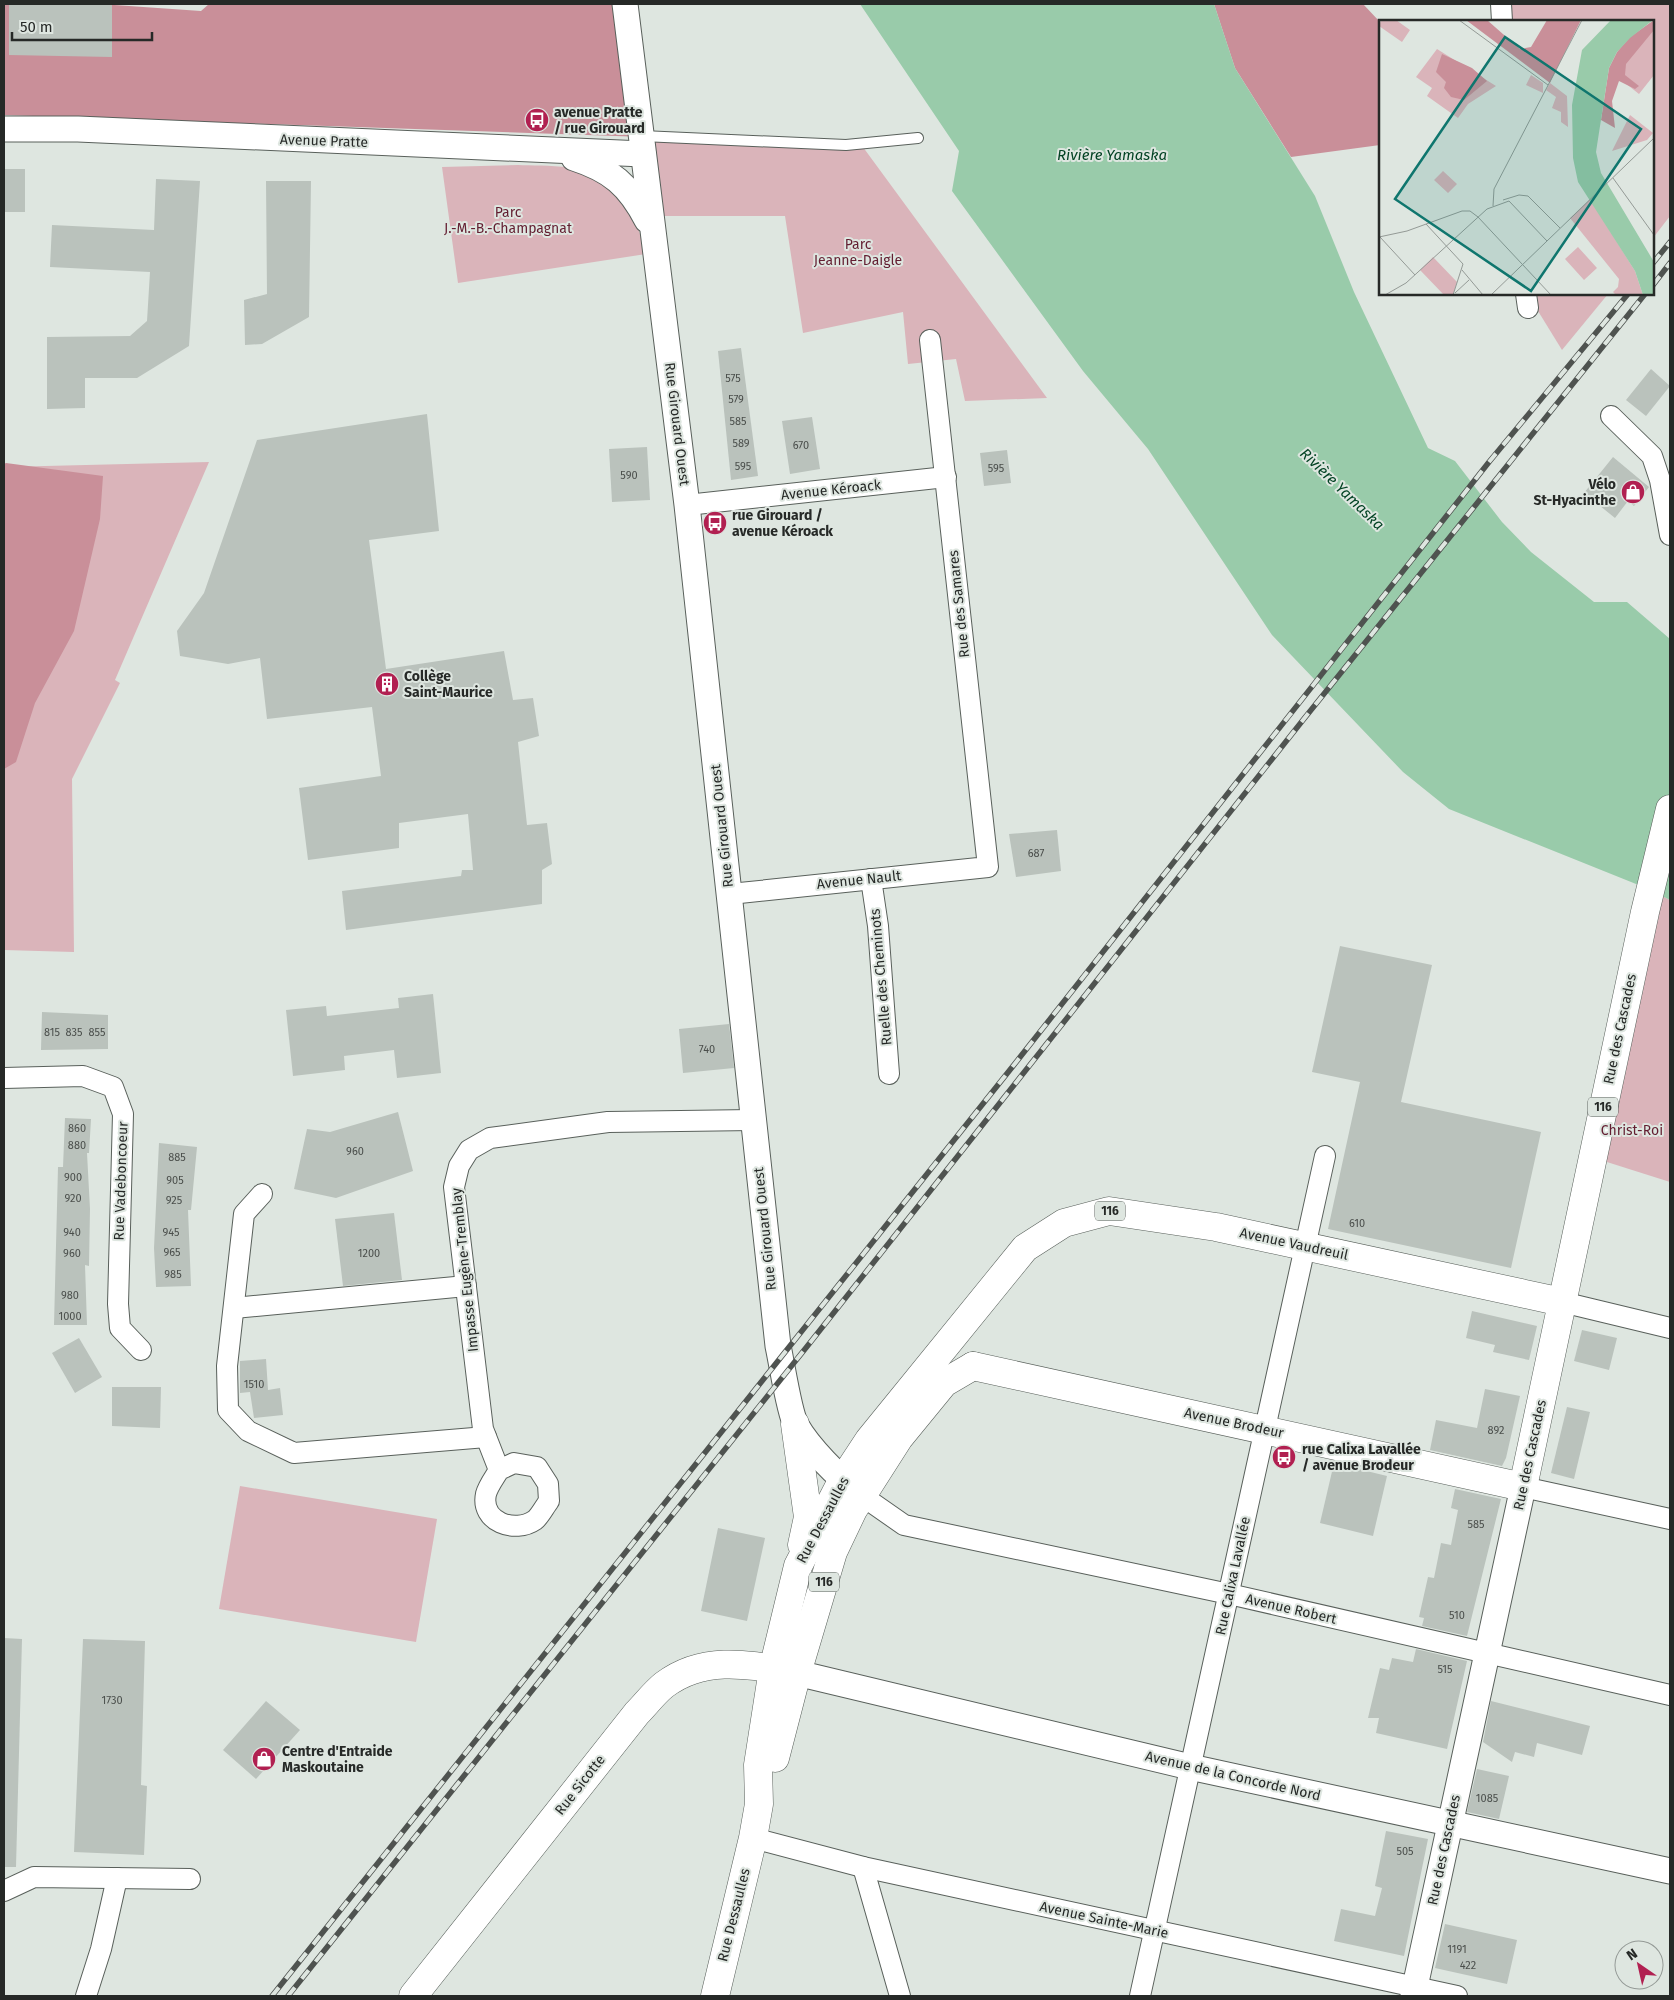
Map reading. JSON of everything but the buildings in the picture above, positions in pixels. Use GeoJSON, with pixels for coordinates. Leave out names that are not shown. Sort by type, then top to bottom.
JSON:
{"type":"FeatureCollection","features":[{"type":"Feature","properties":{"kind":"main road","name":"Rue des Cascades"},"geometry":{"type":"LineString","coordinates":[[1523,1487],[1645,912],[1670,809]]}},
{"type":"Feature","properties":{"kind":"main road","name":"Avenue Vaudreuil"},"geometry":{"type":"LineString","coordinates":[[960,1329],[1025,1248],[1064,1223],[1109,1211],[1216,1227],[1562,1302]]}},
{"type":"Feature","properties":{"kind":"main road"},"geometry":{"type":"LineString","coordinates":[[960,1329],[963,1350],[973,1366]]}},
{"type":"Feature","properties":{"kind":"main road","name":"Rue Dessaulles"},"geometry":{"type":"LineString","coordinates":[[714,1996],[753,1838],[759,1804],[758,1765],[785,1671],[833,1552],[869,1440],[960,1329]]}},
{"type":"Feature","properties":{"kind":"main road","name":"Rue Dessaulles"},"geometry":{"type":"LineString","coordinates":[[785,1671],[798,1566],[852,1488],[899,1438],[944,1383],[973,1366]]}},
{"type":"Feature","properties":{"kind":"main road","name":"Avenue Brodeur"},"geometry":{"type":"LineString","coordinates":[[973,1366],[1523,1487]]}},
{"type":"Feature","properties":{"kind":"main road"},"geometry":{"type":"LineString","coordinates":[[795,1424],[808,1517],[798,1566]]}},
{"type":"Feature","properties":{"kind":"main road","name":"Rue Sicotte"},"geometry":{"type":"LineString","coordinates":[[413,1996],[637,1712],[663,1686],[682,1674],[730,1662],[785,1671]]}},
{"type":"Feature","properties":{"kind":"street","name":"Rue Girouard Ouest"},"geometry":{"type":"LineString","coordinates":[[626,4],[687,506],[778,1346],[795,1424]]}},
{"type":"Feature","properties":{"kind":"street"},"geometry":{"type":"LineString","coordinates":[[1501,4],[1502,20]]}},
{"type":"Feature","properties":{"kind":"street","name":"Avenue Pratte"},"geometry":{"type":"LineString","coordinates":[[4,129],[78,129],[302,140],[459,145],[555,152],[642,145]]}},
{"type":"Feature","properties":{"kind":"street"},"geometry":{"type":"LineString","coordinates":[[555,152],[591,163],[618,178],[638,201],[652,228]]}},
{"type":"Feature","properties":{"kind":"street","name":"Rue des Samares"},"geometry":{"type":"LineString","coordinates":[[930,340],[988,867]]}},
{"type":"Feature","properties":{"kind":"street"},"geometry":{"type":"LineString","coordinates":[[1611,416],[1652,456],[1660,480],[1670,535]]}},
{"type":"Feature","properties":{"kind":"street","name":"Avenue Kéroack"},"geometry":{"type":"LineString","coordinates":[[687,506],[946,477]]}},
{"type":"Feature","properties":{"kind":"street","name":"Avenue Nault"},"geometry":{"type":"LineString","coordinates":[[730,894],[988,867]]}},
{"type":"Feature","properties":{"kind":"street","name":"Ruelle des Cheminots"},"geometry":{"type":"LineString","coordinates":[[871,879],[878,926],[889,1074]]}},
{"type":"Feature","properties":{"kind":"street","name":"Rue Vadeboncoeur"},"geometry":{"type":"LineString","coordinates":[[4,1078],[84,1076],[114,1087],[123,1114],[118,1304],[120,1328],[141,1350]]}},
{"type":"Feature","properties":{"kind":"street","name":"Impasse Eugène-Tremblay"},"geometry":{"type":"LineString","coordinates":[[499,1470],[483,1429],[454,1187],[458,1166],[469,1150],[490,1138],[536,1130],[608,1122],[753,1120]]}},
{"type":"Feature","properties":{"kind":"street","name":"Rue Calixa Lavallée"},"geometry":{"type":"LineString","coordinates":[[1140,1996],[1325,1156]]}},
{"type":"Feature","properties":{"kind":"street"},"geometry":{"type":"LineString","coordinates":[[262,1194],[244,1214],[227,1366],[228,1410],[248,1431],[294,1452],[486,1437]]}},
{"type":"Feature","properties":{"kind":"street"},"geometry":{"type":"LineString","coordinates":[[234,1308],[466,1286]]}},
{"type":"Feature","properties":{"kind":"street","name":"Avenue Vaudreuil"},"geometry":{"type":"LineString","coordinates":[[1562,1302],[1670,1328]]}},
{"type":"Feature","properties":{"kind":"street"},"geometry":{"type":"LineString","coordinates":[[795,1424],[852,1488]]}},
{"type":"Feature","properties":{"kind":"street","name":"Avenue Brodeur"},"geometry":{"type":"LineString","coordinates":[[1523,1487],[1670,1519]]}},
{"type":"Feature","properties":{"kind":"street","name":"Rue des Cascades"},"geometry":{"type":"LineString","coordinates":[[1414,1992],[1523,1487]]}},
{"type":"Feature","properties":{"kind":"street","name":"Avenue Robert"},"geometry":{"type":"LineString","coordinates":[[852,1488],[904,1525],[1229,1594],[1670,1695]]}},
{"type":"Feature","properties":{"kind":"street","name":"Avenue de la Concorde Nord"},"geometry":{"type":"LineString","coordinates":[[785,1671],[1190,1767],[1670,1871]]}},
{"type":"Feature","properties":{"kind":"street","name":"Avenue Sainte-Marie"},"geometry":{"type":"LineString","coordinates":[[753,1838],[863,1867],[1414,1992],[1457,1996]]}},
{"type":"Feature","properties":{"kind":"street"},"geometry":{"type":"LineString","coordinates":[[863,1867],[900,1996]]}},
{"type":"Feature","properties":{"kind":"street"},"geometry":{"type":"LineString","coordinates":[[4,1891],[34,1877],[190,1879]]}},
{"type":"Feature","properties":{"kind":"street"},"geometry":{"type":"LineString","coordinates":[[86,1996],[101,1949],[117,1878]]}},
{"type":"Feature","properties":{"kind":"lane"},"geometry":{"type":"LineString","coordinates":[[642,145],[846,145],[918,138]]}},
{"type":"Feature","properties":{"kind":"green space"},"geometry":{"type":"Polygon","coordinates":[[[1509,4],[1670,4],[1670,216],[1654,237],[1654,20],[1511,20],[1509,4]]]}},
{"type":"Feature","properties":{"kind":"green space","name":"Parc Jeanne-Daigle"},"geometry":{"type":"Polygon","coordinates":[[[645,137],[860,143],[1047,398],[965,401],[956,359],[908,364],[903,312],[803,333],[785,216],[656,216],[645,137]]]}},
{"type":"Feature","properties":{"kind":"green space","name":"Parc J.-M.-B.-Champagnat"},"geometry":{"type":"Polygon","coordinates":[[[518,165],[569,167],[583,169],[607,177],[620,190],[630,207],[646,254],[458,283],[442,167],[518,165]]]}},
{"type":"Feature","properties":{"kind":"green space"},"geometry":{"type":"Polygon","coordinates":[[[1537,295],[1607,295],[1562,350],[1538,311],[1537,295]]]}},
{"type":"Feature","properties":{"kind":"green space"},"geometry":{"type":"Polygon","coordinates":[[[209,462],[115,680],[120,683],[72,779],[74,952],[4,950],[4,467],[209,462]]]}},
{"type":"Feature","properties":{"kind":"green space","name":"Christ-Roi"},"geometry":{"type":"Polygon","coordinates":[[[1646,888],[1670,900],[1670,1182],[1588,1156],[1646,888]]]}},
{"type":"Feature","properties":{"kind":"green space"},"geometry":{"type":"Polygon","coordinates":[[[240,1486],[437,1519],[416,1642],[219,1609],[240,1486]]]}},
{"type":"Feature","properties":{"kind":"shaded area"},"geometry":{"type":"Polygon","coordinates":[[[4,4],[100,4],[201,11],[209,4],[628,4],[645,137],[4,115],[4,4]]]}},
{"type":"Feature","properties":{"kind":"shaded area"},"geometry":{"type":"Polygon","coordinates":[[[1214,4],[1363,4],[1379,21],[1379,145],[1291,157],[1235,68],[1214,4]]]}},
{"type":"Feature","properties":{"kind":"shaded area"},"geometry":{"type":"Polygon","coordinates":[[[4,464],[103,476],[100,519],[74,631],[35,703],[16,762],[4,769],[4,464]]]}},
{"type":"Feature","properties":{"kind":"water","name":"Rivière Yamaska"},"geometry":{"type":"Polygon","coordinates":[[[860,4],[1214,4],[1235,68],[1315,196],[1354,292],[1428,448],[1455,461],[1502,522],[1531,552],[1594,602],[1627,602],[1670,639],[1670,900],[1646,888],[1449,809],[1403,772],[1272,635],[1148,449],[1083,371],[952,191],[959,151],[860,4]]]}},
{"type":"Feature","properties":{"kind":"railway"},"geometry":{"type":"LineString","coordinates":[[1654,262],[1670,242]]}},
{"type":"Feature","properties":{"kind":"railway"},"geometry":{"type":"LineString","coordinates":[[1654,284],[1670,263]]}},
{"type":"Feature","properties":{"kind":"railway"},"geometry":{"type":"LineString","coordinates":[[272,1996],[1017,1061],[1489,462],[1627,295]]}},
{"type":"Feature","properties":{"kind":"railway"},"geometry":{"type":"LineString","coordinates":[[288,1996],[809,1344],[1303,720],[1644,295]]}},
{"type":"Feature","properties":{"kind":"place","name":"avenue Pratte / rue Girouard"},"geometry":{"type":"Point","coordinates":[537,120]}},
{"type":"Feature","properties":{"kind":"place","name":"Vélo St-Hyacinthe"},"geometry":{"type":"Point","coordinates":[1633,492]}},
{"type":"Feature","properties":{"kind":"place","name":"rue Girouard / avenue Kéroack"},"geometry":{"type":"Point","coordinates":[715,523]}},
{"type":"Feature","properties":{"kind":"place","name":"Collège Saint-Maurice"},"geometry":{"type":"Point","coordinates":[387,684]}},
{"type":"Feature","properties":{"kind":"place","name":"rue Calixa Lavallée / avenue Brodeur"},"geometry":{"type":"Point","coordinates":[1284,1457]}},
{"type":"Feature","properties":{"kind":"place","name":"Centre d'Entraide Maskoutaine"},"geometry":{"type":"Point","coordinates":[264,1759]}}]}
